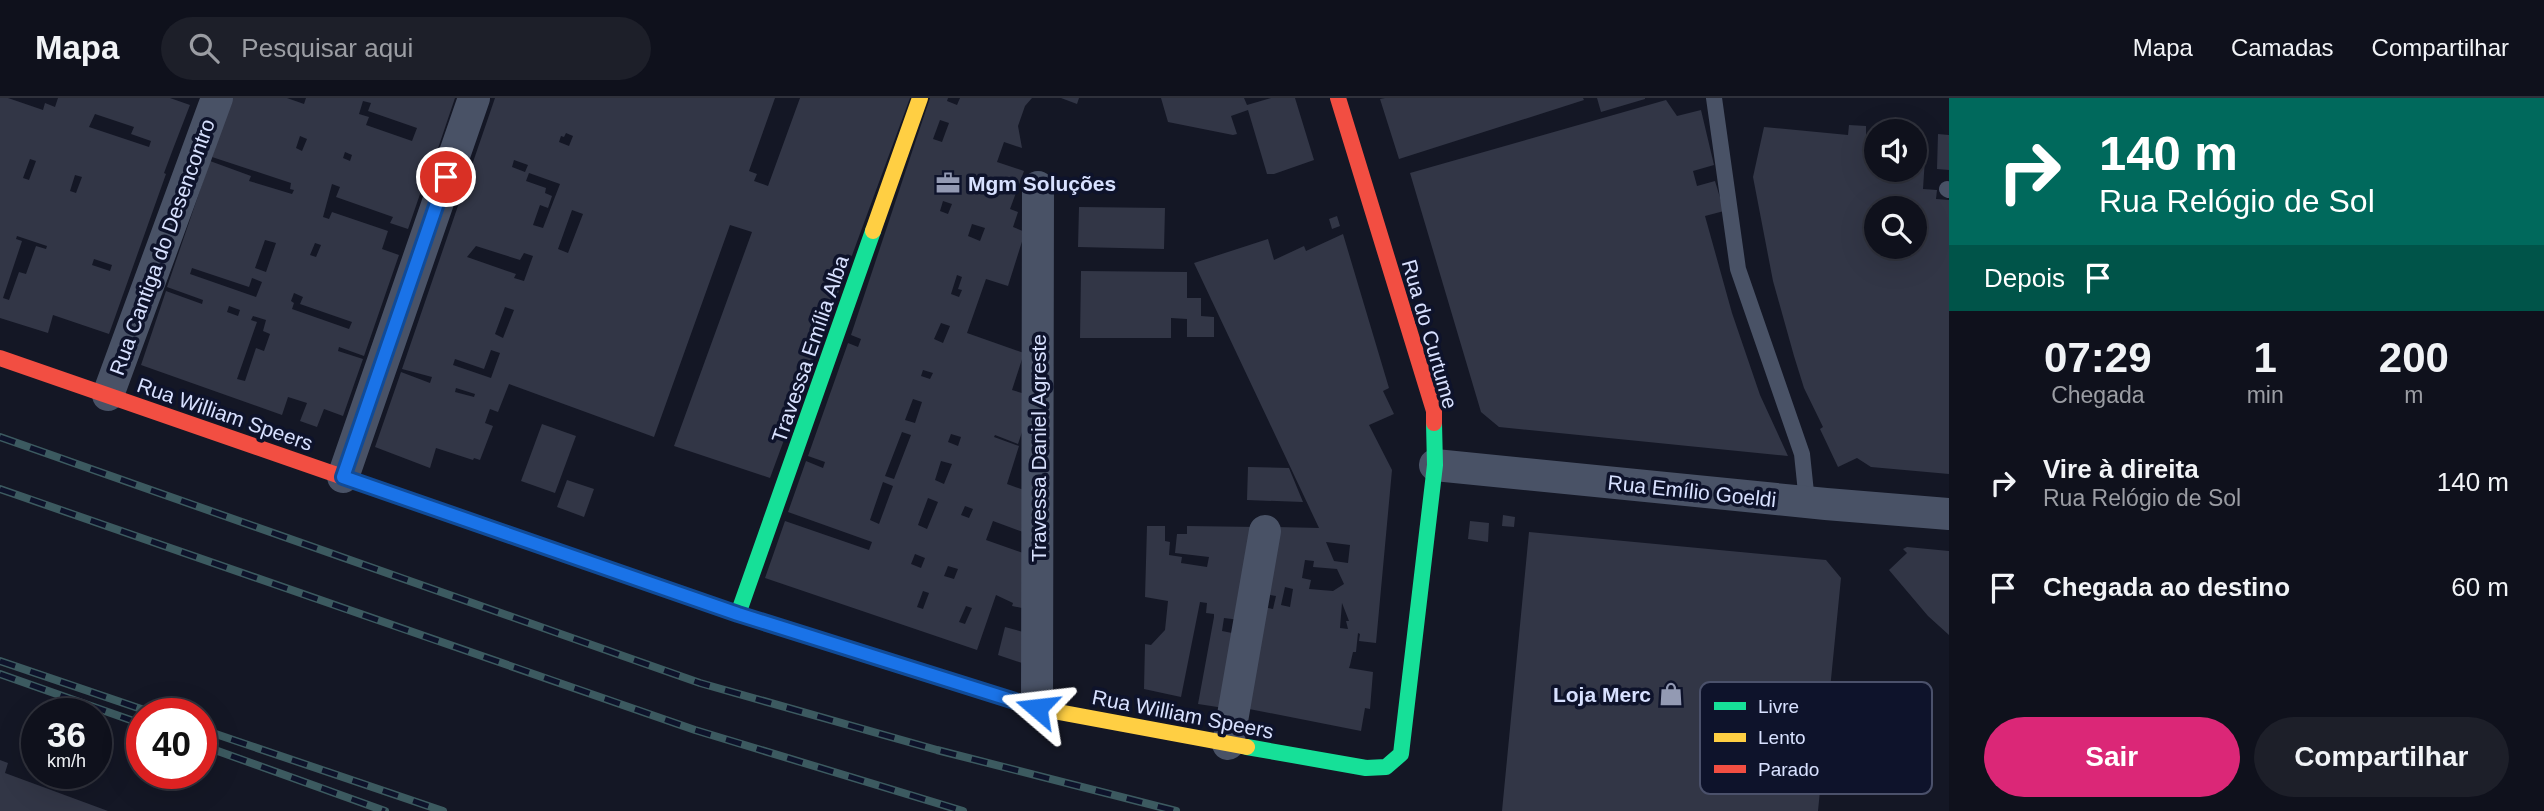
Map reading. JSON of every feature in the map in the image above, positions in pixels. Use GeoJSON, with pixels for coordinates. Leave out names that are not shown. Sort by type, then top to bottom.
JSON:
{"type":"FeatureCollection","features":[{"type":"Feature","properties":{"kind":"street","name":"Rua Cantiga do Desencontro"},"geometry":{"type":"LineString","coordinates":[[108,395],[217,98]]}},
{"type":"Feature","properties":{"kind":"street"},"geometry":{"type":"LineString","coordinates":[[343,477],[474,98]]}},
{"type":"Feature","properties":{"kind":"street","name":"Travessa Emília Alba"},"geometry":{"type":"LineString","coordinates":[[738,614],[920,98]]}},
{"type":"Feature","properties":{"kind":"street","name":"Rua do Curtume"},"geometry":{"type":"LineString","coordinates":[[1338,98],[1434,411],[1435,465],[1401,754]]}},
{"type":"Feature","properties":{"kind":"street","name":"Travessa Daniel Agreste"},"geometry":{"type":"LineString","coordinates":[[1037,708],[1038,187]]}},
{"type":"Feature","properties":{"kind":"street","name":"Rua William Speers"},"geometry":{"type":"LineString","coordinates":[[0,358],[738,614],[1037,708],[1352,767],[1386,768],[1396,763],[1401,754]]}},
{"type":"Feature","properties":{"kind":"street","name":"Rua Emílio Goeldi"},"geometry":{"type":"LineString","coordinates":[[1435,465],[1807,502],[1949,513]]}},
{"type":"Feature","properties":{"kind":"street"},"geometry":{"type":"LineString","coordinates":[[1228,744],[1265,531]]}},
{"type":"Feature","properties":{"kind":"lane"},"geometry":{"type":"LineString","coordinates":[[1714,98],[1738,269],[1802,454],[1807,502]]}},
{"type":"Feature","properties":{"kind":"building"},"geometry":{"type":"Polygon","coordinates":[[[0,98],[8,98],[43,110],[45,103],[55,107],[58,98],[170,98],[190,105],[109,334],[53,315],[48,333],[0,318],[0,98]],[[95,114],[89,127],[149,147],[151,141],[131,134],[134,127],[95,114]],[[30,159],[23,178],[29,180],[36,161],[30,159]],[[75,175],[70,191],[76,193],[82,177],[75,175]],[[17,236],[16,239],[22,241],[3,298],[9,300],[19,272],[26,274],[36,246],[46,249],[47,246],[17,236]],[[94,259],[92,265],[110,271],[112,265],[94,259]]]}},
{"type":"Feature","properties":{"kind":"building"},"geometry":{"type":"Polygon","coordinates":[[[232,98],[287,98],[304,104],[306,98],[455,98],[408,229],[390,223],[393,217],[336,197],[340,187],[332,184],[323,217],[329,219],[332,212],[388,231],[382,249],[399,255],[364,356],[339,347],[338,351],[363,359],[343,416],[324,409],[317,427],[300,421],[307,403],[288,397],[282,415],[141,365],[166,291],[202,304],[203,300],[167,287],[210,161],[251,176],[249,181],[292,194],[294,190],[290,189],[291,183],[212,157],[232,98]],[[363,101],[359,114],[369,117],[366,125],[412,141],[417,128],[368,111],[371,103],[363,101]],[[300,136],[296,148],[302,151],[307,139],[300,136]],[[345,152],[343,158],[350,161],[352,155],[345,152]],[[265,240],[255,268],[266,272],[276,243],[265,240]],[[315,243],[310,255],[316,257],[321,245],[315,243]],[[192,268],[190,274],[256,297],[262,282],[252,278],[249,287],[192,268]],[[294,293],[292,309],[349,329],[352,322],[300,304],[303,297],[294,293]],[[229,306],[227,312],[238,316],[240,310],[229,306]],[[253,316],[251,320],[257,322],[237,379],[245,381],[256,348],[264,351],[270,334],[263,331],[266,320],[253,316]]]}},
{"type":"Feature","properties":{"kind":"building"},"geometry":{"type":"Polygon","coordinates":[[[495,98],[775,98],[749,171],[757,174],[754,181],[768,186],[800,98],[910,98],[770,478],[674,446],[752,232],[730,225],[654,437],[509,384],[498,412],[490,409],[485,423],[493,426],[480,460],[436,448],[430,468],[375,447],[401,372],[430,383],[432,377],[402,369],[495,98]],[[566,133],[564,137],[561,136],[559,142],[569,146],[573,136],[566,133]],[[514,160],[512,167],[525,172],[528,165],[514,160]],[[529,173],[526,181],[546,188],[545,193],[552,196],[548,208],[540,205],[533,225],[543,228],[560,184],[529,173]],[[572,210],[558,249],[568,253],[583,214],[572,210]],[[476,246],[467,257],[516,274],[514,278],[524,281],[533,256],[524,253],[520,260],[476,246]],[[505,307],[495,334],[503,338],[514,310],[505,307]],[[491,350],[484,369],[455,359],[453,365],[491,378],[500,353],[491,350]],[[456,388],[455,392],[474,397],[475,394],[456,388]]]}},
{"type":"Feature","properties":{"kind":"building"},"geometry":{"type":"Polygon","coordinates":[[[930,98],[948,98],[947,101],[957,105],[960,98],[1032,98],[1025,106],[1018,126],[1022,148],[1004,142],[997,162],[1024,171],[1010,209],[1018,212],[1013,227],[1025,232],[1008,286],[986,279],[967,333],[1024,353],[1012,390],[1025,394],[1022,432],[1018,444],[995,435],[994,437],[1019,446],[1007,484],[1024,490],[1023,532],[993,521],[986,540],[1023,553],[1022,608],[1012,606],[1013,603],[996,595],[977,650],[765,578],[785,521],[869,550],[872,542],[788,512],[806,461],[823,468],[825,462],[808,456],[848,343],[858,347],[861,339],[851,335],[930,98]],[[940,120],[933,139],[942,142],[949,123],[940,120]],[[943,201],[940,211],[948,214],[952,204],[943,201]],[[972,224],[968,236],[980,241],[985,228],[972,224]],[[957,275],[951,294],[959,297],[962,290],[958,289],[962,277],[957,275]],[[941,323],[934,339],[943,343],[950,326],[941,323]],[[923,370],[921,376],[930,379],[933,373],[923,370]],[[913,399],[905,420],[915,423],[922,402],[913,399]],[[902,432],[885,476],[894,479],[911,435],[902,432]],[[951,434],[948,442],[958,446],[961,437],[951,434]],[[941,461],[935,480],[944,484],[952,464],[941,461]],[[883,482],[870,520],[879,524],[893,486],[883,482]],[[928,498],[918,525],[927,529],[938,502],[928,498]],[[965,506],[961,515],[969,518],[973,509],[965,506]],[[915,554],[911,564],[921,568],[925,558],[915,554]],[[948,566],[944,576],[954,579],[958,569],[948,566]],[[923,591],[917,607],[923,609],[929,593],[923,591]],[[966,606],[959,622],[965,624],[972,608],[966,606]]]}},
{"type":"Feature","properties":{"kind":"building"},"geometry":{"type":"Polygon","coordinates":[[[1061,98],[1079,98],[1077,104],[1061,98]]]}},
{"type":"Feature","properties":{"kind":"building"},"geometry":{"type":"Polygon","coordinates":[[[1161,98],[1244,98],[1247,105],[1271,98],[1295,98],[1314,160],[1267,174],[1248,110],[1231,116],[1237,134],[1233,135],[1168,122],[1161,98]]]}},
{"type":"Feature","properties":{"kind":"building"},"geometry":{"type":"Polygon","coordinates":[[[1597,98],[1645,98],[1645,99],[1601,112],[1597,98]]]}},
{"type":"Feature","properties":{"kind":"building"},"geometry":{"type":"Polygon","coordinates":[[[1380,99],[1584,100],[1399,159],[1380,99]]]}},
{"type":"Feature","properties":{"kind":"building"},"geometry":{"type":"Polygon","coordinates":[[[1666,100],[1677,116],[1701,110],[1714,165],[1693,171],[1697,186],[1715,181],[1724,211],[1705,216],[1732,313],[1760,395],[1788,456],[1499,427],[1481,412],[1410,173],[1666,100]]]}},
{"type":"Feature","properties":{"kind":"building"},"geometry":{"type":"Polygon","coordinates":[[[1849,125],[1864,126],[1864,182],[1923,182],[1923,189],[1937,190],[1936,199],[1949,200],[1949,474],[1871,467],[1857,458],[1838,467],[1804,388],[1773,281],[1753,177],[1764,127],[1848,135],[1849,125]]]}},
{"type":"Feature","properties":{"kind":"building"},"geometry":{"type":"Polygon","coordinates":[[[1938,134],[1949,135],[1949,170],[1937,169],[1938,134]]]}},
{"type":"Feature","properties":{"kind":"building"},"geometry":{"type":"Polygon","coordinates":[[[1079,207],[1165,208],[1164,249],[1078,247],[1079,207]]]}},
{"type":"Feature","properties":{"kind":"building"},"geometry":{"type":"Polygon","coordinates":[[[1337,216],[1340,226],[1332,229],[1329,219],[1337,216]]]}},
{"type":"Feature","properties":{"kind":"building"},"geometry":{"type":"Polygon","coordinates":[[[1343,234],[1389,388],[1383,391],[1394,414],[1369,425],[1392,470],[1376,643],[1359,641],[1358,633],[1356,652],[1353,652],[1349,668],[1373,672],[1370,709],[1365,708],[1361,731],[1244,708],[1263,607],[1273,609],[1276,596],[1265,594],[1277,527],[1319,528],[1194,263],[1268,239],[1274,260],[1304,246],[1306,251],[1343,234]],[[1326,542],[1334,561],[1348,563],[1350,545],[1326,542]],[[1305,560],[1302,578],[1311,580],[1309,589],[1333,591],[1344,584],[1337,569],[1313,567],[1314,561],[1305,560]],[[1285,587],[1281,605],[1290,607],[1293,589],[1285,587]],[[1342,603],[1340,628],[1348,629],[1346,621],[1349,621],[1342,603]]]}},
{"type":"Feature","properties":{"kind":"building"},"geometry":{"type":"Polygon","coordinates":[[[1081,271],[1187,272],[1187,298],[1201,298],[1201,316],[1214,317],[1214,337],[1187,337],[1187,319],[1171,318],[1171,338],[1080,338],[1081,271]]]}},
{"type":"Feature","properties":{"kind":"building"},"geometry":{"type":"Polygon","coordinates":[[[542,424],[576,436],[555,493],[521,481],[542,424]]]}},
{"type":"Feature","properties":{"kind":"building"},"geometry":{"type":"Polygon","coordinates":[[[1248,467],[1289,468],[1303,502],[1247,500],[1248,467]]]}},
{"type":"Feature","properties":{"kind":"building"},"geometry":{"type":"Polygon","coordinates":[[[567,480],[594,489],[584,517],[557,507],[567,480]]]}},
{"type":"Feature","properties":{"kind":"building"},"geometry":{"type":"Polygon","coordinates":[[[1503,515],[1515,517],[1514,527],[1502,526],[1503,515]]]}},
{"type":"Feature","properties":{"kind":"building"},"geometry":{"type":"Polygon","coordinates":[[[1470,521],[1489,523],[1488,542],[1468,539],[1470,521]]]}},
{"type":"Feature","properties":{"kind":"building"},"geometry":{"type":"Polygon","coordinates":[[[1147,526],[1165,526],[1165,541],[1170,542],[1169,555],[1182,557],[1181,563],[1207,567],[1209,557],[1175,553],[1177,534],[1187,534],[1187,526],[1257,527],[1240,620],[1224,618],[1222,631],[1237,634],[1224,708],[1198,704],[1214,617],[1214,614],[1206,613],[1207,603],[1200,602],[1181,697],[1144,689],[1145,644],[1151,645],[1165,630],[1168,601],[1145,597],[1147,526]]]}},
{"type":"Feature","properties":{"kind":"building","name":"Loja Merc"},"geometry":{"type":"Polygon","coordinates":[[[1529,532],[1826,560],[1841,578],[1831,682],[1700,682],[1700,794],[1820,794],[1818,811],[1502,811],[1529,532]]]}},
{"type":"Feature","properties":{"kind":"building"},"geometry":{"type":"Polygon","coordinates":[[[1907,547],[1949,551],[1949,635],[1928,616],[1889,570],[1907,553],[1903,549],[1907,547]]]}},
{"type":"Feature","properties":{"kind":"building"},"geometry":{"type":"Polygon","coordinates":[[[1005,627],[1023,632],[1022,663],[998,655],[1005,627]]]}},
{"type":"Feature","properties":{"kind":"building"},"geometry":{"type":"Polygon","coordinates":[[[0,760],[8,763],[5,773],[21,779],[21,789],[48,789],[108,811],[0,811],[0,760]]]}},
{"type":"Feature","properties":{"kind":"railway"},"geometry":{"type":"LineString","coordinates":[[0,437],[700,683],[937,750],[1176,811]]}},
{"type":"Feature","properties":{"kind":"railway"},"geometry":{"type":"LineString","coordinates":[[0,489],[695,730],[963,811]]}},
{"type":"Feature","properties":{"kind":"railway"},"geometry":{"type":"LineString","coordinates":[[0,661],[126,704]]}},
{"type":"Feature","properties":{"kind":"railway"},"geometry":{"type":"LineString","coordinates":[[0,674],[126,718]]}},
{"type":"Feature","properties":{"kind":"railway"},"geometry":{"type":"LineString","coordinates":[[217,734],[443,811]]}},
{"type":"Feature","properties":{"kind":"railway"},"geometry":{"type":"LineString","coordinates":[[217,751],[385,811]]}},
{"type":"Feature","properties":{"kind":"traffic: fast"},"geometry":{"type":"LineString","coordinates":[[738,614],[873,231]]}},
{"type":"Feature","properties":{"kind":"traffic: fast"},"geometry":{"type":"LineString","coordinates":[[1247,747],[1366,768],[1386,767],[1401,754],[1435,465],[1434,423]]}},
{"type":"Feature","properties":{"kind":"traffic: fast"},"geometry":{"type":"LineString","coordinates":[[519,538],[738,614],[887,661]]}},
{"type":"Feature","properties":{"kind":"traffic: slow"},"geometry":{"type":"LineString","coordinates":[[873,231],[920,98]]}},
{"type":"Feature","properties":{"kind":"traffic: slow"},"geometry":{"type":"LineString","coordinates":[[887,661],[1037,708],[1247,747]]}},
{"type":"Feature","properties":{"kind":"traffic: jam"},"geometry":{"type":"LineString","coordinates":[[1338,98],[1434,411],[1434,423]]}},
{"type":"Feature","properties":{"kind":"traffic: jam"},"geometry":{"type":"LineString","coordinates":[[0,358],[519,538]]}},
{"type":"Feature","properties":{"kind":"place","name":"Mgm Soluções"},"geometry":{"type":"Point","coordinates":[948,183]}},
{"type":"Feature","properties":{"kind":"place","name":"Loja Merc"},"geometry":{"type":"Point","coordinates":[1671,694]}},
{"type":"Feature","properties":{"kind":"route"},"geometry":{"type":"LineString","coordinates":[[446,177],[343,477],[738,614],[1037,708]]}}]}
